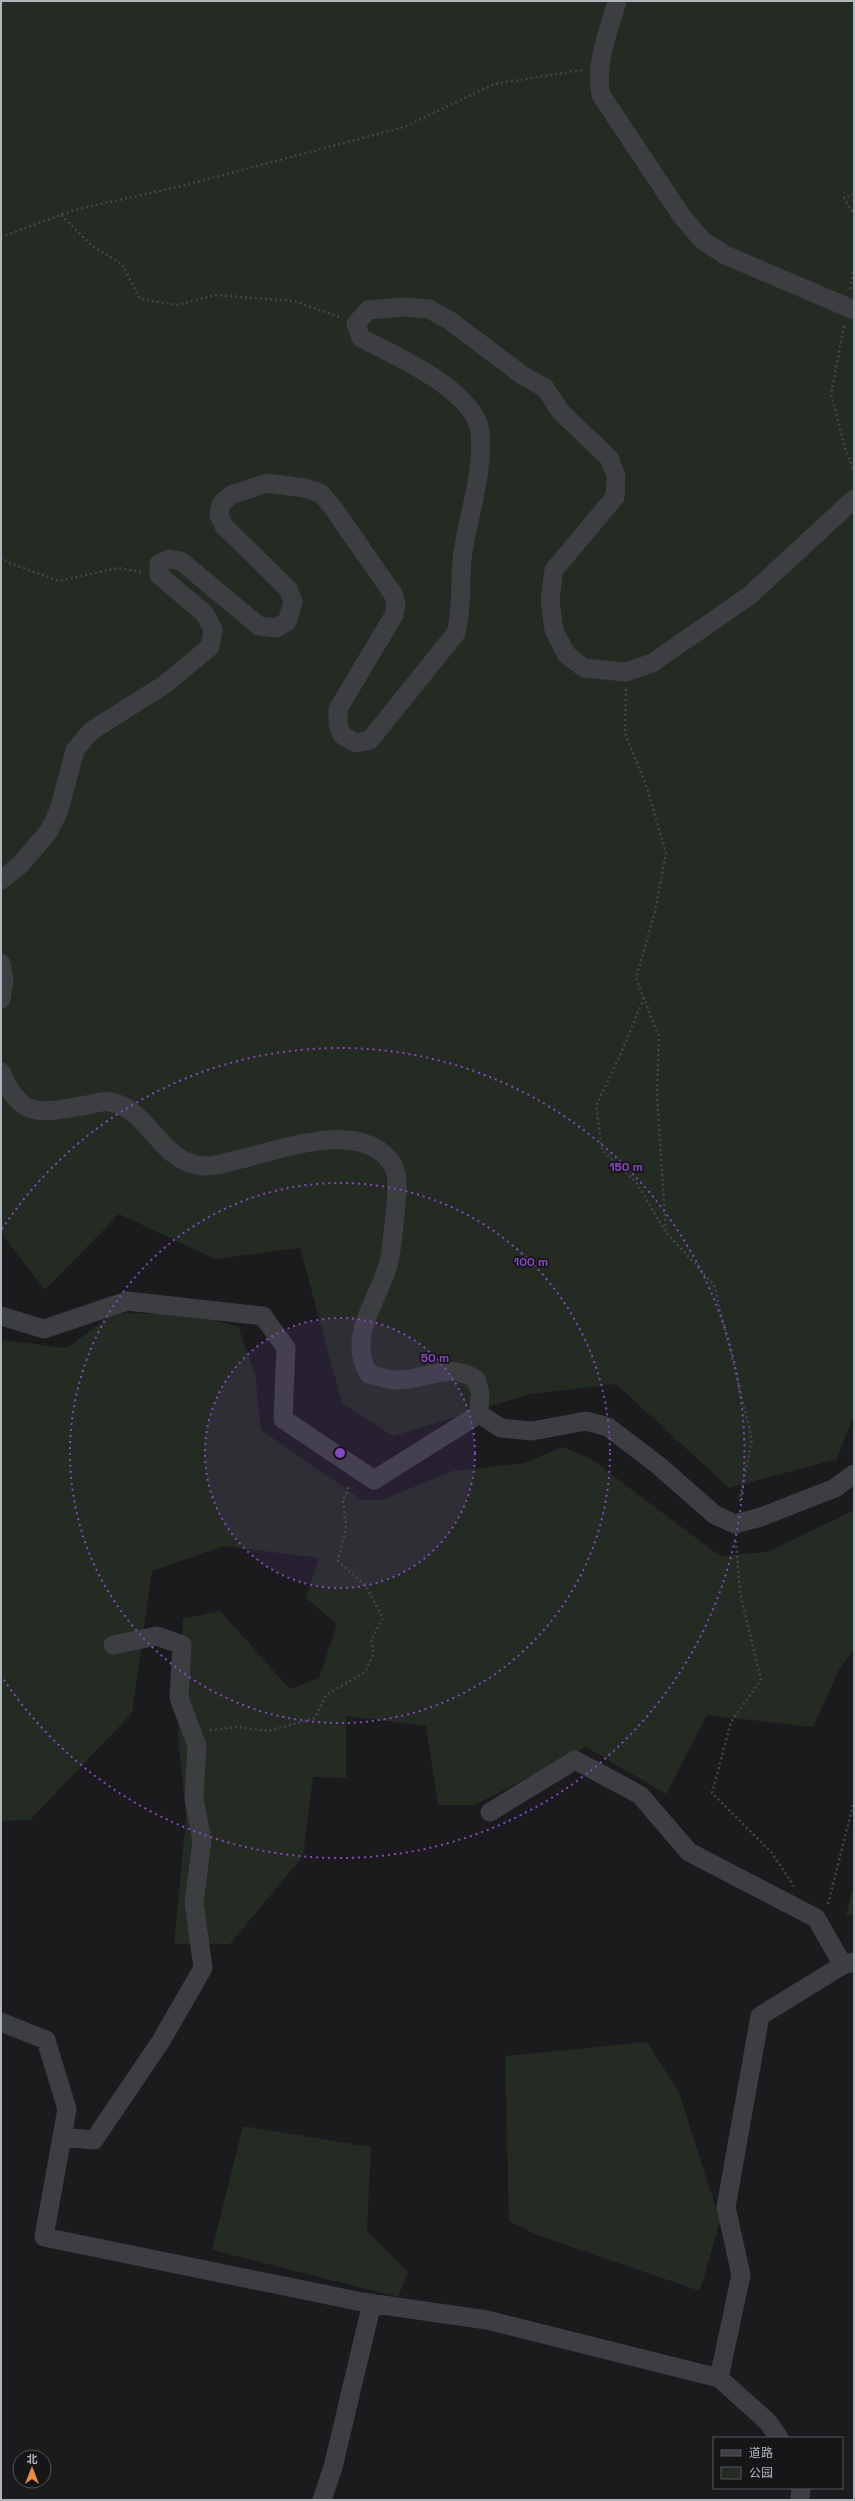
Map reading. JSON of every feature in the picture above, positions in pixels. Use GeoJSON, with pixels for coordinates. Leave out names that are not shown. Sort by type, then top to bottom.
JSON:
{"type":"FeatureCollection","features":[{"type":"Feature","properties":{"kind":"street"},"geometry":{"type":"LineString","coordinates":[[617,1],[600,67],[598,82],[601,95],[681,216],[702,240],[725,255],[851,309]]}},
{"type":"Feature","properties":{"kind":"street"},"geometry":{"type":"LineString","coordinates":[[1,880],[20,865],[49,831],[59,810],[75,750],[91,730],[164,685],[210,647],[213,630],[205,614],[159,575],[159,564],[169,559],[181,561],[259,626],[276,628],[287,622],[293,602],[288,589],[224,526],[219,515],[221,504],[231,495],[267,484],[305,488],[320,493],[336,511],[396,603],[394,615],[338,709],[338,724],[342,735],[356,743],[370,740],[456,633],[462,613],[462,552],[478,467],[480,432],[475,414],[432,375],[361,338],[356,324],[368,310],[405,306],[429,309],[449,320],[522,375],[545,388],[562,412],[609,458],[616,474],[615,497],[554,570],[550,600],[554,630],[566,654],[584,668],[626,672],[652,663],[749,596],[854,499]]}},
{"type":"Feature","properties":{"kind":"street"},"geometry":{"type":"LineString","coordinates":[[1,963],[4,980],[1,999]]}},
{"type":"Feature","properties":{"kind":"street"},"geometry":{"type":"LineString","coordinates":[[1,1072],[9,1092],[24,1107],[44,1112],[109,1101],[128,1108],[171,1153],[197,1165],[224,1164],[330,1139],[358,1141],[378,1149],[394,1166],[398,1187],[389,1262],[364,1323],[361,1347],[362,1362],[369,1374],[398,1381],[447,1370],[464,1371],[476,1379],[480,1393],[478,1414]]}},
{"type":"Feature","properties":{"kind":"street"},"geometry":{"type":"LineString","coordinates":[[1,1316],[44,1330],[127,1301],[263,1316],[286,1348],[283,1419],[374,1480],[478,1414]]}},
{"type":"Feature","properties":{"kind":"street"},"geometry":{"type":"LineString","coordinates":[[478,1414],[501,1428],[532,1431],[586,1421],[608,1427],[658,1465],[715,1515],[736,1524],[761,1517],[834,1488],[854,1474]]}},
{"type":"Feature","properties":{"kind":"street"},"geometry":{"type":"LineString","coordinates":[[62,2137],[94,2140],[161,2041],[203,1968],[194,1902],[202,1841],[194,1798],[197,1746],[179,1698],[182,1644],[157,1636],[113,1644]]}},
{"type":"Feature","properties":{"kind":"street"},"geometry":{"type":"LineString","coordinates":[[490,1812],[575,1760],[640,1795],[689,1852],[816,1918],[849,1963],[760,2016],[726,2207],[741,2276],[719,2378]]}},
{"type":"Feature","properties":{"kind":"street"},"geometry":{"type":"LineString","coordinates":[[1,2022],[46,2040],[67,2109],[44,2238],[372,2303],[487,2320],[719,2378],[768,2422],[778,2437]]}},
{"type":"Feature","properties":{"kind":"street"},"geometry":{"type":"LineString","coordinates":[[322,2500],[333,2467],[372,2303]]}},
{"type":"Feature","properties":{"kind":"street"},"geometry":{"type":"LineString","coordinates":[[800,2500],[801,2489]]}},
{"type":"Feature","properties":{"kind":"path"},"geometry":{"type":"LineString","coordinates":[[1,237],[74,210],[182,186],[404,127],[494,84],[600,67]]}},
{"type":"Feature","properties":{"kind":"path"},"geometry":{"type":"LineString","coordinates":[[854,194],[844,198],[854,214]]}},
{"type":"Feature","properties":{"kind":"path"},"geometry":{"type":"LineString","coordinates":[[61,216],[92,246],[122,264],[140,299],[177,305],[216,295],[294,301],[356,324]]}},
{"type":"Feature","properties":{"kind":"path"},"geometry":{"type":"LineString","coordinates":[[854,266],[851,309],[831,394],[846,451],[854,471]]}},
{"type":"Feature","properties":{"kind":"path"},"geometry":{"type":"LineString","coordinates":[[1,557],[7,562],[59,581],[118,568],[159,575]]}},
{"type":"Feature","properties":{"kind":"path"},"geometry":{"type":"LineString","coordinates":[[626,672],[625,733],[646,788],[666,853],[655,912],[636,978],[659,1037],[657,1096],[666,1232]]}},
{"type":"Feature","properties":{"kind":"path"},"geometry":{"type":"LineString","coordinates":[[644,997],[621,1053],[596,1106],[602,1150],[636,1182],[666,1232],[714,1285],[752,1439],[736,1524],[740,1593],[761,1680],[731,1722],[712,1793],[771,1852],[798,1892]]}},
{"type":"Feature","properties":{"kind":"path"},"geometry":{"type":"LineString","coordinates":[[192,1733],[236,1727],[268,1731],[315,1718],[326,1695],[365,1672],[374,1653],[371,1640],[383,1618],[365,1585],[338,1561],[346,1527],[343,1501],[357,1468]]}},
{"type":"Feature","properties":{"kind":"path"},"geometry":{"type":"LineString","coordinates":[[816,1918],[830,1902],[854,1801]]}},
{"type":"Feature","properties":{"kind":"green space"},"geometry":{"type":"Polygon","coordinates":[[[1,1],[854,1],[854,1414],[837,1459],[729,1488],[616,1384],[530,1394],[393,1436],[342,1403],[300,1248],[215,1259],[119,1214],[45,1290],[1,1233],[1,1]]]}},
{"type":"Feature","properties":{"kind":"green space"},"geometry":{"type":"Polygon","coordinates":[[[114,1313],[185,1314],[238,1326],[255,1374],[261,1430],[362,1500],[382,1500],[453,1471],[524,1463],[563,1447],[591,1459],[720,1556],[768,1552],[854,1510],[854,1650],[840,1668],[813,1727],[707,1715],[666,1794],[586,1747],[475,1805],[438,1805],[426,1726],[346,1716],[346,1778],[313,1777],[303,1856],[230,1944],[174,1944],[186,1816],[178,1736],[183,1619],[220,1611],[290,1689],[319,1678],[337,1624],[306,1598],[319,1558],[224,1546],[152,1571],[132,1713],[30,1820],[1,1821],[1,1340],[67,1348],[114,1313]]]}},
{"type":"Feature","properties":{"kind":"green space"},"geometry":{"type":"Polygon","coordinates":[[[854,1883],[854,1914],[846,1916],[854,1883]]]}},
{"type":"Feature","properties":{"kind":"green space"},"geometry":{"type":"Polygon","coordinates":[[[647,2042],[679,2092],[720,2221],[700,2291],[537,2235],[509,2221],[505,2056],[647,2042]]]}},
{"type":"Feature","properties":{"kind":"green space"},"geometry":{"type":"Polygon","coordinates":[[[243,2126],[371,2147],[367,2231],[408,2272],[398,2297],[212,2250],[243,2126]]]}}]}
